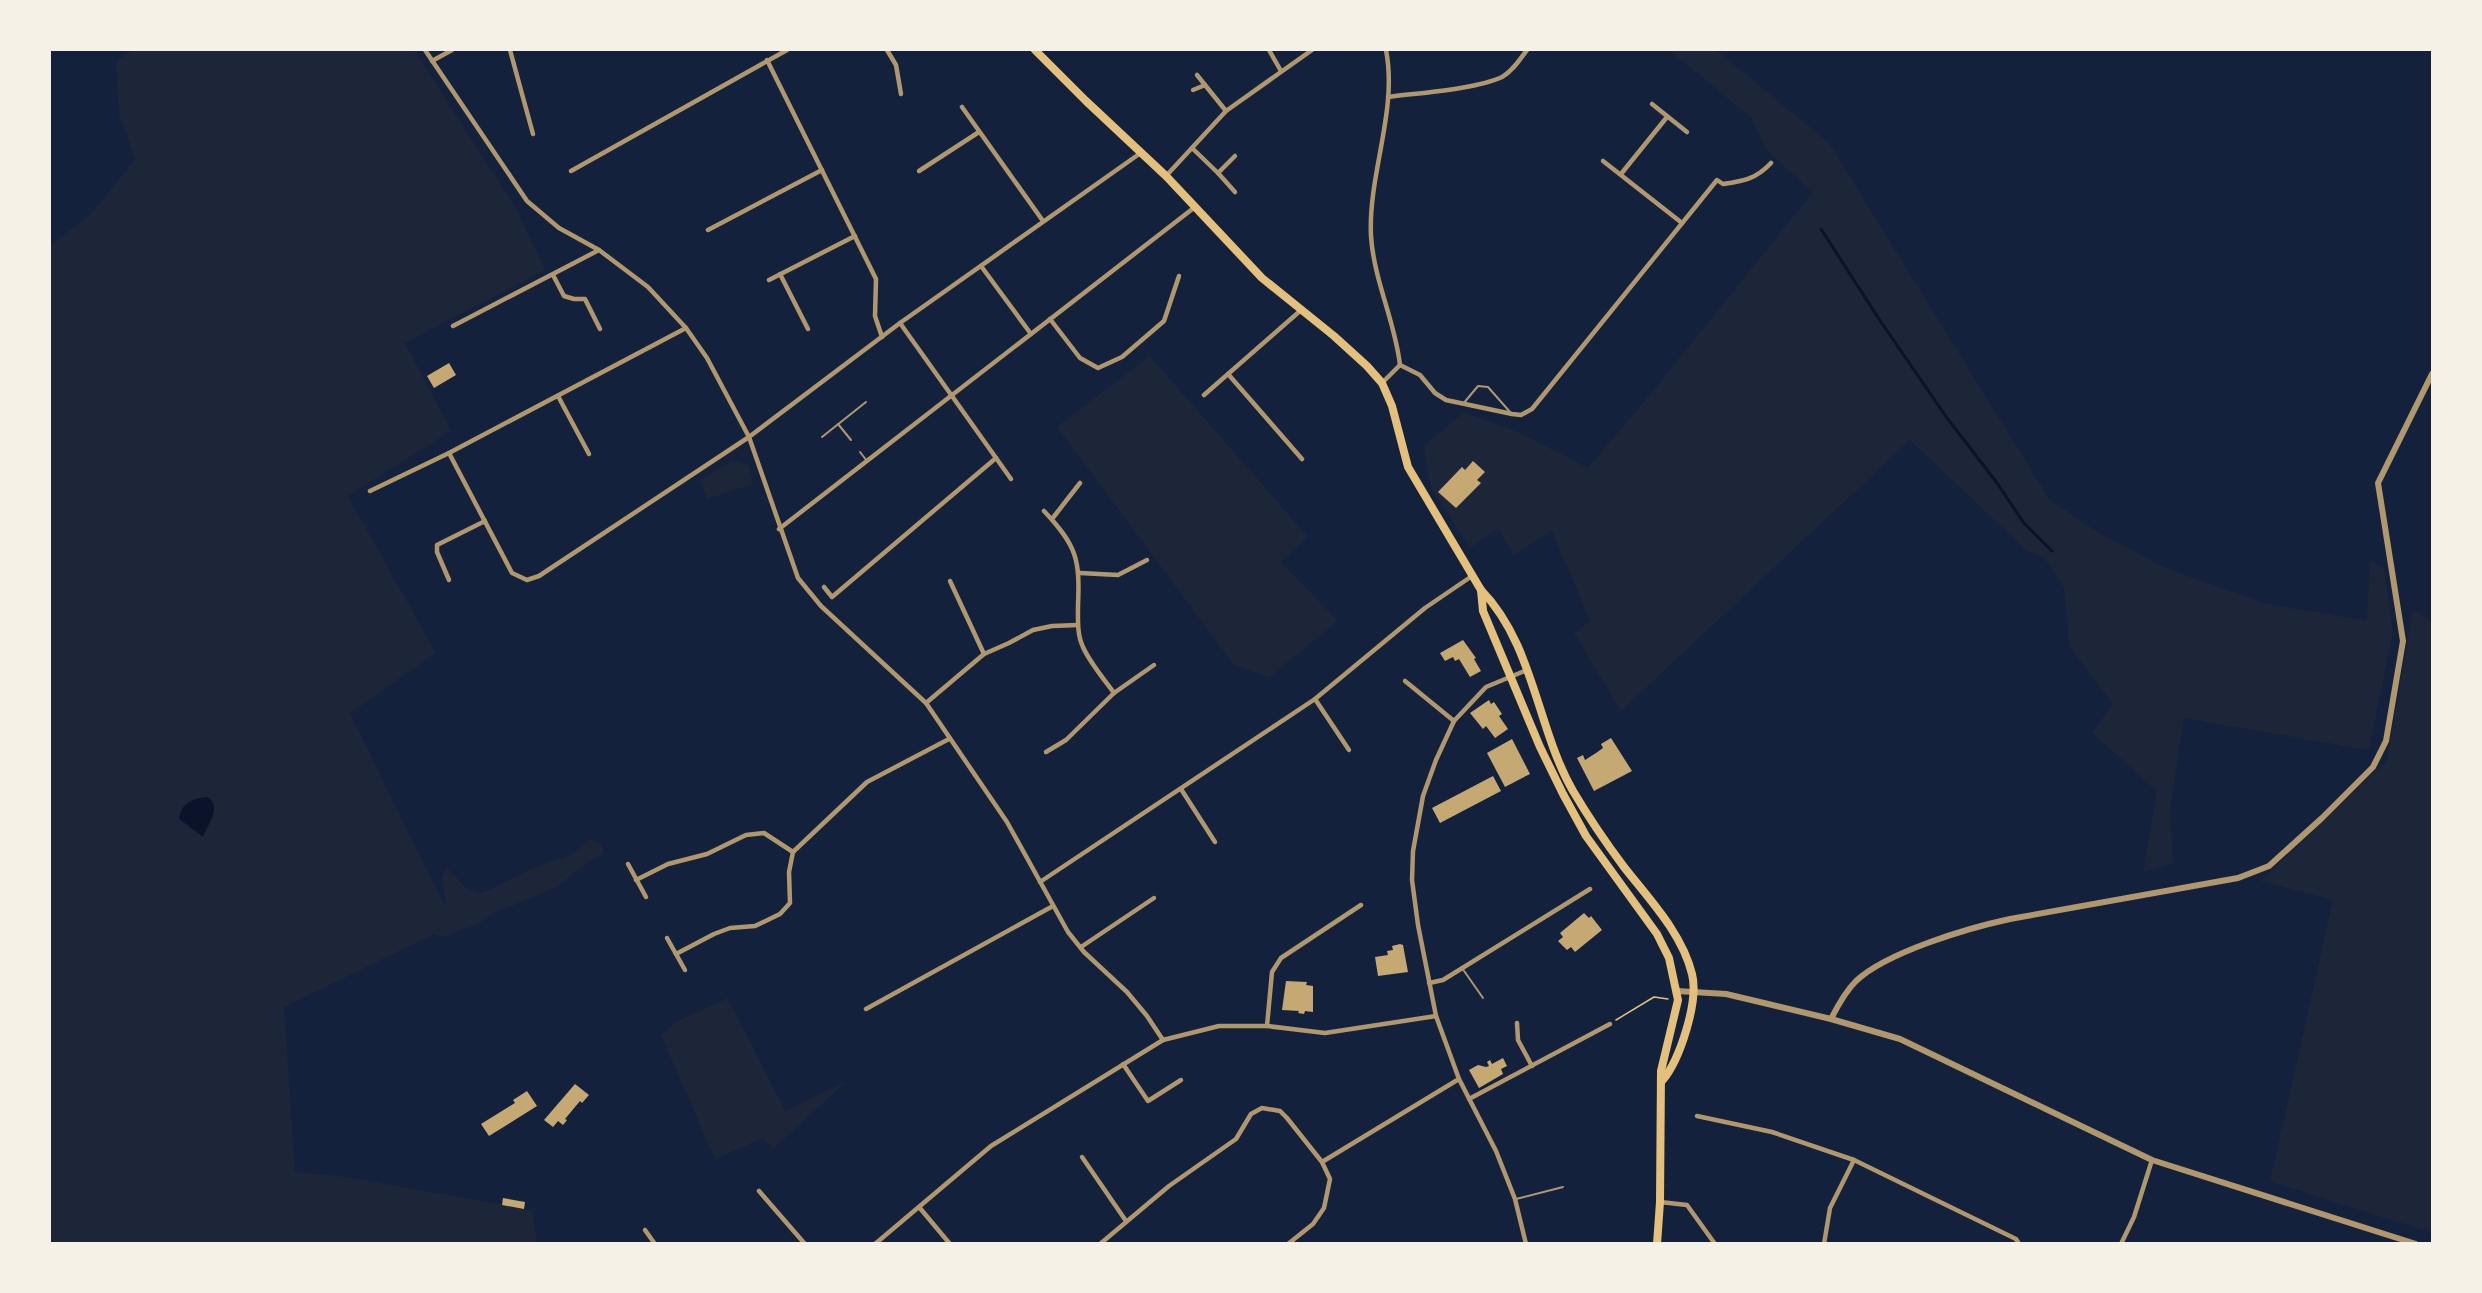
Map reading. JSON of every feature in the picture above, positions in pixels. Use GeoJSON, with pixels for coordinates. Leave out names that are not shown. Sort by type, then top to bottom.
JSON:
{"type":"FeatureCollection","features":[{"type":"Feature","properties":{"kind":"main road"},"geometry":{"type":"LineString","coordinates":[[1035,50],[1166,176],[1262,278],[1342,344],[1382,383],[1392,406],[1408,467],[1481,591],[1496,606],[1527,670],[1572,789],[1598,830],[1680,944],[1692,975],[1694,992],[1689,1020],[1669,1072],[1662,1081]]}},
{"type":"Feature","properties":{"kind":"main road"},"geometry":{"type":"LineString","coordinates":[[1481,591],[1483,611],[1540,747],[1563,794],[1586,836],[1657,934],[1669,958],[1678,1000],[1661,1071],[1660,1202],[1657,1244]]}},
{"type":"Feature","properties":{"kind":"street"},"geometry":{"type":"LineString","coordinates":[[425,50],[527,201],[560,228],[599,250],[648,287],[686,328],[707,358],[749,437],[765,480],[779,529],[798,578],[821,606],[926,703],[1007,822],[1068,932],[1127,992],[1147,1016],[1163,1041]]}},
{"type":"Feature","properties":{"kind":"street"},"geometry":{"type":"LineString","coordinates":[[432,61],[452,50]]}},
{"type":"Feature","properties":{"kind":"street"},"geometry":{"type":"LineString","coordinates":[[510,50],[533,134]]}},
{"type":"Feature","properties":{"kind":"street"},"geometry":{"type":"LineString","coordinates":[[571,171],[787,50]]}},
{"type":"Feature","properties":{"kind":"street"},"geometry":{"type":"LineString","coordinates":[[887,50],[896,65],[900,94]]}},
{"type":"Feature","properties":{"kind":"street"},"geometry":{"type":"LineString","coordinates":[[1269,50],[1281,71]]}},
{"type":"Feature","properties":{"kind":"street"},"geometry":{"type":"LineString","coordinates":[[1166,176],[1226,111],[1312,50]]}},
{"type":"Feature","properties":{"kind":"street"},"geometry":{"type":"LineString","coordinates":[[1386,50],[1389,72],[1388,98],[1375,177],[1371,236],[1378,282],[1398,348],[1400,365]]}},
{"type":"Feature","properties":{"kind":"street"},"geometry":{"type":"LineString","coordinates":[[1388,98],[1469,85],[1502,77],[1511,71],[1527,50]]}},
{"type":"Feature","properties":{"kind":"street"},"geometry":{"type":"LineString","coordinates":[[767,60],[878,282],[875,316],[882,337]]}},
{"type":"Feature","properties":{"kind":"street"},"geometry":{"type":"LineString","coordinates":[[1197,75],[1226,111]]}},
{"type":"Feature","properties":{"kind":"street"},"geometry":{"type":"LineString","coordinates":[[1193,90],[1205,85]]}},
{"type":"Feature","properties":{"kind":"street"},"geometry":{"type":"LineString","coordinates":[[1652,104],[1687,132]]}},
{"type":"Feature","properties":{"kind":"street"},"geometry":{"type":"LineString","coordinates":[[962,107],[1043,221]]}},
{"type":"Feature","properties":{"kind":"street"},"geometry":{"type":"LineString","coordinates":[[1621,174],[1667,117]]}},
{"type":"Feature","properties":{"kind":"street"},"geometry":{"type":"LineString","coordinates":[[919,171],[979,132]]}},
{"type":"Feature","properties":{"kind":"street"},"geometry":{"type":"LineString","coordinates":[[1192,148],[1235,192]]}},
{"type":"Feature","properties":{"kind":"street"},"geometry":{"type":"LineString","coordinates":[[449,453],[512,573],[527,580],[539,576],[749,437],[900,323],[1142,152]]}},
{"type":"Feature","properties":{"kind":"street"},"geometry":{"type":"LineString","coordinates":[[1218,173],[1235,156]]}},
{"type":"Feature","properties":{"kind":"street"},"geometry":{"type":"LineString","coordinates":[[1603,161],[1682,224]]}},
{"type":"Feature","properties":{"kind":"street"},"geometry":{"type":"LineString","coordinates":[[1400,365],[1420,375],[1435,393],[1446,400],[1521,415],[1532,409],[1717,180],[1723,184],[1746,181],[1759,175],[1771,163]]}},
{"type":"Feature","properties":{"kind":"street"},"geometry":{"type":"LineString","coordinates":[[708,230],[822,170]]}},
{"type":"Feature","properties":{"kind":"street"},"geometry":{"type":"LineString","coordinates":[[779,529],[1195,207]]}},
{"type":"Feature","properties":{"kind":"street"},"geometry":{"type":"LineString","coordinates":[[769,280],[855,236]]}},
{"type":"Feature","properties":{"kind":"street"},"geometry":{"type":"LineString","coordinates":[[453,326],[599,250]]}},
{"type":"Feature","properties":{"kind":"street"},"geometry":{"type":"LineString","coordinates":[[981,267],[1031,334]]}},
{"type":"Feature","properties":{"kind":"street"},"geometry":{"type":"LineString","coordinates":[[780,274],[808,329]]}},
{"type":"Feature","properties":{"kind":"street"},"geometry":{"type":"LineString","coordinates":[[552,275],[564,296],[585,299],[600,329]]}},
{"type":"Feature","properties":{"kind":"street"},"geometry":{"type":"LineString","coordinates":[[1050,319],[1080,358],[1098,368],[1122,357],[1164,321],[1179,276]]}},
{"type":"Feature","properties":{"kind":"street"},"geometry":{"type":"LineString","coordinates":[[1204,394],[1300,311]]}},
{"type":"Feature","properties":{"kind":"street"},"geometry":{"type":"LineString","coordinates":[[900,323],[1011,479]]}},
{"type":"Feature","properties":{"kind":"street"},"geometry":{"type":"LineString","coordinates":[[370,491],[449,453],[686,328]]}},
{"type":"Feature","properties":{"kind":"street"},"geometry":{"type":"LineString","coordinates":[[1382,383],[1400,365]]}},
{"type":"Feature","properties":{"kind":"street"},"geometry":{"type":"LineString","coordinates":[[1228,374],[1302,459]]}},
{"type":"Feature","properties":{"kind":"street"},"geometry":{"type":"LineString","coordinates":[[1831,1019],[1842,997],[1857,980],[1880,964],[1965,930],[2010,919],[2238,878],[2269,866],[2373,767],[2386,741],[2403,641],[2378,483],[2433,374]]}},
{"type":"Feature","properties":{"kind":"street"},"geometry":{"type":"LineString","coordinates":[[558,396],[589,454]]}},
{"type":"Feature","properties":{"kind":"street"},"geometry":{"type":"LineString","coordinates":[[824,587],[832,597],[996,458]]}},
{"type":"Feature","properties":{"kind":"street"},"geometry":{"type":"LineString","coordinates":[[1052,519],[1080,483]]}},
{"type":"Feature","properties":{"kind":"street"},"geometry":{"type":"LineString","coordinates":[[1044,511],[1075,551],[1080,573],[1078,625],[1083,647],[1114,693]]}},
{"type":"Feature","properties":{"kind":"street"},"geometry":{"type":"LineString","coordinates":[[449,580],[437,552],[438,545],[485,521]]}},
{"type":"Feature","properties":{"kind":"street"},"geometry":{"type":"LineString","coordinates":[[1080,573],[1118,575],[1147,560]]}},
{"type":"Feature","properties":{"kind":"street"},"geometry":{"type":"LineString","coordinates":[[1040,882],[1315,699],[1425,608],[1472,576]]}},
{"type":"Feature","properties":{"kind":"street"},"geometry":{"type":"LineString","coordinates":[[950,581],[984,654]]}},
{"type":"Feature","properties":{"kind":"street"},"geometry":{"type":"LineString","coordinates":[[926,703],[984,654],[1033,630],[1052,626],[1078,625]]}},
{"type":"Feature","properties":{"kind":"street"},"geometry":{"type":"LineString","coordinates":[[1046,752],[1066,740],[1114,693],[1154,665]]}},
{"type":"Feature","properties":{"kind":"street"},"geometry":{"type":"LineString","coordinates":[[1526,1244],[1515,1199],[1496,1151],[1460,1079],[1436,1016],[1415,904],[1413,851],[1423,796],[1454,721],[1486,687],[1527,670]]}},
{"type":"Feature","properties":{"kind":"street"},"geometry":{"type":"LineString","coordinates":[[1405,681],[1454,721]]}},
{"type":"Feature","properties":{"kind":"street"},"geometry":{"type":"LineString","coordinates":[[1315,699],[1349,750]]}},
{"type":"Feature","properties":{"kind":"street"},"geometry":{"type":"LineString","coordinates":[[676,954],[714,934],[730,928],[755,926],[780,914],[790,903],[789,872],[793,852],[867,782],[949,739]]}},
{"type":"Feature","properties":{"kind":"street"},"geometry":{"type":"LineString","coordinates":[[1180,789],[1215,842]]}},
{"type":"Feature","properties":{"kind":"street"},"geometry":{"type":"LineString","coordinates":[[636,880],[668,864],[707,854],[746,835],[764,833],[793,852]]}},
{"type":"Feature","properties":{"kind":"street"},"geometry":{"type":"LineString","coordinates":[[628,864],[646,897]]}},
{"type":"Feature","properties":{"kind":"street"},"geometry":{"type":"LineString","coordinates":[[1429,983],[1443,980],[1590,889]]}},
{"type":"Feature","properties":{"kind":"street"},"geometry":{"type":"LineString","coordinates":[[1081,947],[1154,898]]}},
{"type":"Feature","properties":{"kind":"street"},"geometry":{"type":"LineString","coordinates":[[1266,1026],[1272,972],[1281,958],[1361,905]]}},
{"type":"Feature","properties":{"kind":"street"},"geometry":{"type":"LineString","coordinates":[[866,1009],[1053,906]]}},
{"type":"Feature","properties":{"kind":"street"},"geometry":{"type":"LineString","coordinates":[[668,938],[685,970]]}},
{"type":"Feature","properties":{"kind":"street"},"geometry":{"type":"LineString","coordinates":[[1677,991],[1726,994],[1831,1019],[1900,1040],[2152,1160],[2416,1244]]}},
{"type":"Feature","properties":{"kind":"street"},"geometry":{"type":"LineString","coordinates":[[875,1244],[991,1146],[1163,1041],[1219,1026],[1266,1026],[1325,1033],[1436,1016]]}},
{"type":"Feature","properties":{"kind":"street"},"geometry":{"type":"LineString","coordinates":[[1517,1023],[1518,1040],[1532,1066]]}},
{"type":"Feature","properties":{"kind":"street"},"geometry":{"type":"LineString","coordinates":[[1469,1099],[1610,1024]]}},
{"type":"Feature","properties":{"kind":"street"},"geometry":{"type":"LineString","coordinates":[[1123,1064],[1148,1101],[1181,1080]]}},
{"type":"Feature","properties":{"kind":"street"},"geometry":{"type":"LineString","coordinates":[[1322,1162],[1460,1079]]}},
{"type":"Feature","properties":{"kind":"street"},"geometry":{"type":"LineString","coordinates":[[1101,1244],[1126,1221],[1198,1164],[1236,1139],[1251,1114],[1262,1108],[1273,1108],[1287,1118],[1322,1162],[1330,1179],[1324,1208],[1313,1224],[1288,1244]]}},
{"type":"Feature","properties":{"kind":"street"},"geometry":{"type":"LineString","coordinates":[[1698,1116],[1772,1132],[1854,1160],[2016,1239],[2019,1244]]}},
{"type":"Feature","properties":{"kind":"street"},"geometry":{"type":"LineString","coordinates":[[1082,1157],[1126,1221]]}},
{"type":"Feature","properties":{"kind":"street"},"geometry":{"type":"LineString","coordinates":[[1824,1244],[1830,1208],[1854,1160]]}},
{"type":"Feature","properties":{"kind":"street"},"geometry":{"type":"LineString","coordinates":[[2121,1244],[2134,1217],[2152,1160]]}},
{"type":"Feature","properties":{"kind":"street"},"geometry":{"type":"LineString","coordinates":[[759,1191],[805,1244]]}},
{"type":"Feature","properties":{"kind":"street"},"geometry":{"type":"LineString","coordinates":[[1660,1202],[1687,1205],[1715,1244]]}},
{"type":"Feature","properties":{"kind":"street"},"geometry":{"type":"LineString","coordinates":[[919,1206],[950,1244]]}},
{"type":"Feature","properties":{"kind":"street"},"geometry":{"type":"LineString","coordinates":[[645,1230],[655,1244]]}},
{"type":"Feature","properties":{"kind":"lane"},"geometry":{"type":"LineString","coordinates":[[1462,405],[1478,387],[1488,387],[1512,414]]}},
{"type":"Feature","properties":{"kind":"lane"},"geometry":{"type":"LineString","coordinates":[[822,437],[866,402]]}},
{"type":"Feature","properties":{"kind":"lane"},"geometry":{"type":"LineString","coordinates":[[838,424],[851,440]]}},
{"type":"Feature","properties":{"kind":"lane"},"geometry":{"type":"LineString","coordinates":[[860,452],[867,461]]}},
{"type":"Feature","properties":{"kind":"lane"},"geometry":{"type":"LineString","coordinates":[[1462,968],[1483,998]]}},
{"type":"Feature","properties":{"kind":"lane"},"geometry":{"type":"LineString","coordinates":[[1515,1199],[1563,1187]]}},
{"type":"Feature","properties":{"kind":"path"},"geometry":{"type":"LineString","coordinates":[[1610,1024],[1654,997],[1678,1000]]}},
{"type":"Feature","properties":{"kind":"shaded area"},"geometry":{"type":"Polygon","coordinates":[[[132,50],[414,50],[515,207],[545,270],[405,343],[451,431],[348,496],[436,653],[350,713],[444,904],[446,903],[442,878],[446,867],[467,889],[483,893],[534,868],[571,855],[590,839],[602,844],[604,854],[594,858],[555,888],[494,913],[476,925],[444,937],[434,934],[284,1007],[295,1172],[339,1176],[532,1210],[537,1243],[50,1244],[50,246],[91,214],[135,159],[119,114],[116,62],[132,50]]]}},
{"type":"Feature","properties":{"kind":"shaded area"},"geometry":{"type":"Polygon","coordinates":[[[1669,50],[1716,50],[1829,143],[2049,499],[2091,528],[2163,567],[2266,604],[2367,621],[2370,560],[2384,569],[2393,632],[2369,750],[2184,718],[2170,809],[2173,864],[2143,872],[2157,791],[2092,733],[2113,704],[2069,646],[2064,587],[2044,557],[2027,551],[1910,440],[1621,711],[1574,633],[1590,621],[1552,531],[1513,555],[1498,528],[1470,548],[1430,486],[1424,446],[1464,412],[1520,433],[1588,468],[1813,192],[1765,149],[1752,118],[1669,50]]]}},
{"type":"Feature","properties":{"kind":"shaded area"},"geometry":{"type":"Polygon","coordinates":[[[1150,356],[1308,537],[1281,562],[1338,621],[1269,677],[1234,665],[1057,427],[1150,356]]]}},
{"type":"Feature","properties":{"kind":"shaded area"},"geometry":{"type":"Polygon","coordinates":[[[732,461],[748,465],[753,484],[707,499],[700,481],[732,461]]]}},
{"type":"Feature","properties":{"kind":"shaded area"},"geometry":{"type":"Polygon","coordinates":[[[2413,609],[2432,622],[2432,1233],[2270,1181],[2333,900],[2261,881],[2387,760],[2413,609]]]}},
{"type":"Feature","properties":{"kind":"shaded area"},"geometry":{"type":"Polygon","coordinates":[[[208,797],[212,801],[214,811],[203,837],[179,819],[185,805],[208,797]]]}},
{"type":"Feature","properties":{"kind":"shaded area"},"geometry":{"type":"Polygon","coordinates":[[[728,998],[785,1111],[847,1081],[773,1149],[763,1138],[715,1159],[661,1035],[676,1022],[728,998]]]}},
{"type":"Feature","properties":{"kind":"building"},"geometry":{"type":"Polygon","coordinates":[[[449,363],[456,375],[434,388],[427,376],[449,363]]]}},
{"type":"Feature","properties":{"kind":"building"},"geometry":{"type":"Polygon","coordinates":[[[1473,461],[1485,472],[1477,480],[1481,483],[1456,508],[1438,492],[1462,467],[1465,470],[1473,461]]]}},
{"type":"Feature","properties":{"kind":"building"},"geometry":{"type":"Polygon","coordinates":[[[1463,640],[1476,658],[1474,659],[1481,671],[1470,677],[1459,659],[1455,661],[1453,657],[1445,661],[1440,653],[1463,640]]]}},
{"type":"Feature","properties":{"kind":"building"},"geometry":{"type":"Polygon","coordinates":[[[1489,700],[1491,704],[1494,702],[1502,714],[1499,716],[1508,729],[1495,738],[1486,726],[1483,729],[1470,713],[1489,700]]]}},
{"type":"Feature","properties":{"kind":"building"},"geometry":{"type":"Polygon","coordinates":[[[1611,738],[1632,771],[1594,791],[1577,758],[1583,755],[1585,760],[1603,748],[1601,744],[1611,738]]]}},
{"type":"Feature","properties":{"kind":"building"},"geometry":{"type":"Polygon","coordinates":[[[1512,739],[1530,774],[1505,787],[1487,753],[1512,739]]]}},
{"type":"Feature","properties":{"kind":"building"},"geometry":{"type":"Polygon","coordinates":[[[1493,776],[1501,791],[1440,823],[1432,808],[1493,776]]]}},
{"type":"Feature","properties":{"kind":"building"},"geometry":{"type":"Polygon","coordinates":[[[1584,913],[1589,918],[1591,916],[1602,930],[1575,952],[1571,947],[1567,950],[1558,941],[1563,937],[1560,933],[1584,913]]]}},
{"type":"Feature","properties":{"kind":"building"},"geometry":{"type":"Polygon","coordinates":[[[1403,945],[1408,972],[1378,976],[1375,957],[1388,955],[1387,951],[1393,950],[1392,946],[1403,945]]]}},
{"type":"Feature","properties":{"kind":"building"},"geometry":{"type":"Polygon","coordinates":[[[1286,981],[1307,982],[1306,985],[1313,986],[1313,1012],[1305,1011],[1304,1014],[1298,1013],[1299,1011],[1282,1010],[1286,981]]]}},
{"type":"Feature","properties":{"kind":"building"},"geometry":{"type":"Polygon","coordinates":[[[1503,1058],[1507,1066],[1501,1069],[1503,1074],[1479,1088],[1469,1070],[1478,1065],[1489,1066],[1487,1062],[1490,1060],[1492,1064],[1503,1058]]]}},
{"type":"Feature","properties":{"kind":"building"},"geometry":{"type":"Polygon","coordinates":[[[575,1084],[589,1095],[582,1103],[580,1101],[565,1119],[567,1120],[563,1125],[558,1121],[553,1127],[544,1120],[575,1084]]]}},
{"type":"Feature","properties":{"kind":"building"},"geometry":{"type":"Polygon","coordinates":[[[527,1091],[537,1106],[489,1136],[481,1124],[515,1103],[513,1100],[527,1091]]]}},
{"type":"Feature","properties":{"kind":"building"},"geometry":{"type":"Polygon","coordinates":[[[503,1198],[525,1202],[524,1209],[502,1205],[503,1198]]]}},
{"type":"Feature","properties":{"kind":"waterway"},"geometry":{"type":"LineString","coordinates":[[1821,229],[1947,418],[1997,483],[2024,523],[2052,551]]}}]}
